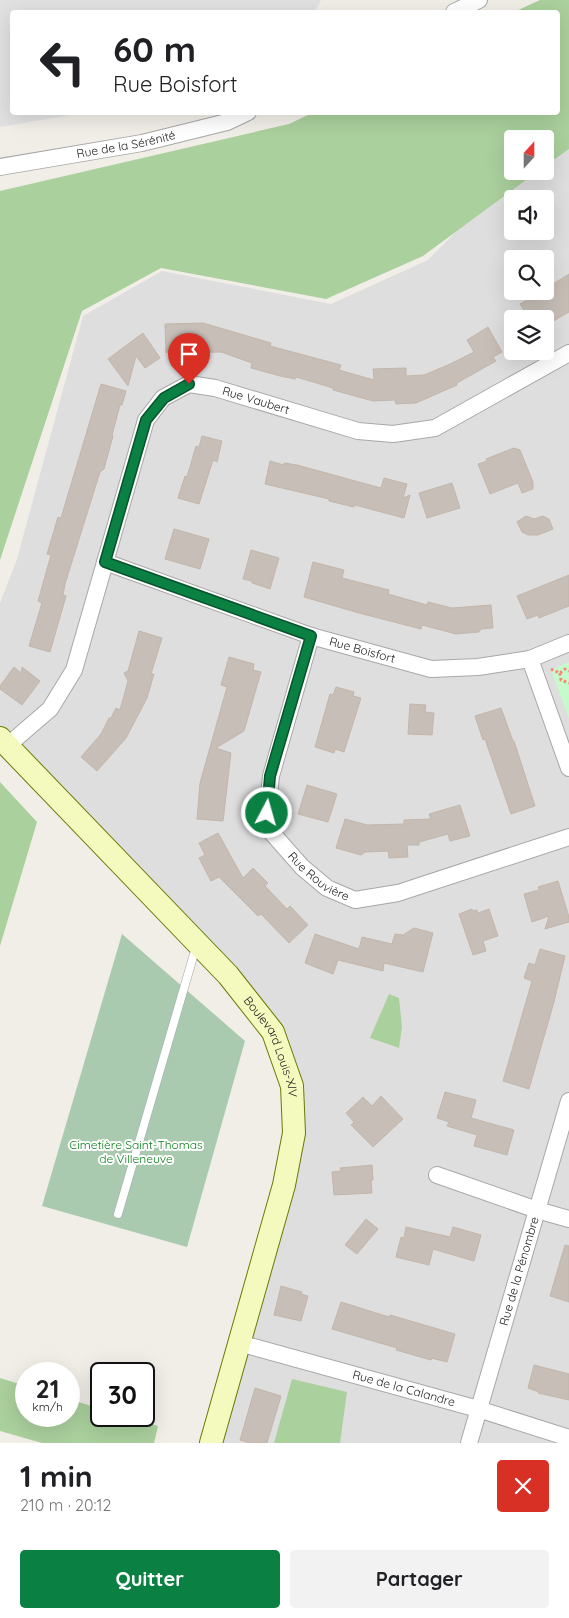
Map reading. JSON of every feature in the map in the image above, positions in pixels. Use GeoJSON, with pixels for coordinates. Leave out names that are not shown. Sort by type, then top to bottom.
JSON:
{"type":"FeatureCollection","features":[{"type":"Feature","properties":{"kind":"main road","name":"Boulevard Louis-XIV"},"geometry":{"type":"LineString","coordinates":[[3,742],[228,975],[273,1032],[292,1086],[294,1134],[284,1184],[211,1443]]}},
{"type":"Feature","properties":{"kind":"street"},"geometry":{"type":"LineString","coordinates":[[458,10],[479,0]]}},
{"type":"Feature","properties":{"kind":"street","name":"Rue de la Sérénité"},"geometry":{"type":"LineString","coordinates":[[0,167],[142,143],[227,122],[242,115]]}},
{"type":"Feature","properties":{"kind":"street","name":"Rue Vaubert"},"geometry":{"type":"LineString","coordinates":[[3,742],[50,709],[74,670],[146,420],[164,398],[189,384],[215,388],[358,431],[393,434],[435,428],[569,353]]}},
{"type":"Feature","properties":{"kind":"street","name":"Rue Boisfort"},"geometry":{"type":"LineString","coordinates":[[105,562],[311,636],[431,669],[478,667],[530,660],[569,643]]}},
{"type":"Feature","properties":{"kind":"street","name":"Rue Rouvière"},"geometry":{"type":"LineString","coordinates":[[311,636],[270,776],[267,813],[272,833],[302,867],[327,888],[355,900],[398,893],[569,836]]}},
{"type":"Feature","properties":{"kind":"street"},"geometry":{"type":"LineString","coordinates":[[530,660],[569,768]]}},
{"type":"Feature","properties":{"kind":"street","name":"Rue de la Pénombre"},"geometry":{"type":"LineString","coordinates":[[469,1443],[569,1101]]}},
{"type":"Feature","properties":{"kind":"street"},"geometry":{"type":"LineString","coordinates":[[437,1175],[537,1210],[569,1219]]}},
{"type":"Feature","properties":{"kind":"street","name":"Rue de la Calandre"},"geometry":{"type":"LineString","coordinates":[[239,1342],[478,1409],[569,1438]]}},
{"type":"Feature","properties":{"kind":"lane"},"geometry":{"type":"LineString","coordinates":[[118,1214],[197,943]]}},
{"type":"Feature","properties":{"kind":"path"},"geometry":{"type":"LineString","coordinates":[[560,673],[561,680],[569,683]]}},
{"type":"Feature","properties":{"kind":"shaded area"},"geometry":{"type":"Polygon","coordinates":[[[0,0],[321,0],[316,10],[10,10],[10,115],[71,115],[0,127],[0,0]]]}},
{"type":"Feature","properties":{"kind":"shaded area"},"geometry":{"type":"Polygon","coordinates":[[[569,118],[569,1443],[211,1443],[294,1133],[273,1032],[0,738],[0,603],[17,559],[83,316],[162,271],[331,304],[428,260],[507,180],[554,180],[554,134],[569,118]]]}},
{"type":"Feature","properties":{"kind":"green space"},"geometry":{"type":"Polygon","coordinates":[[[540,0],[569,0],[569,149],[554,160],[554,130],[504,130],[504,180],[526,180],[512,190],[504,190],[504,196],[423,256],[326,299],[161,268],[82,311],[0,560],[0,191],[289,124],[308,115],[560,115],[560,10],[518,10],[540,0]]]}},
{"type":"Feature","properties":{"kind":"green space"},"geometry":{"type":"Polygon","coordinates":[[[569,662],[569,719],[551,670],[569,662]]]}},
{"type":"Feature","properties":{"kind":"green space"},"geometry":{"type":"Polygon","coordinates":[[[0,782],[37,822],[0,946],[0,782]]]}},
{"type":"Feature","properties":{"kind":"green space","name":"Cimetière Saint-Thomas de Villeneuve"},"geometry":{"type":"Polygon","coordinates":[[[122,934],[245,1041],[187,1247],[42,1206],[122,934]]]}},
{"type":"Feature","properties":{"kind":"green space"},"geometry":{"type":"Polygon","coordinates":[[[389,994],[399,998],[402,1027],[399,1048],[370,1038],[389,994]]]}},
{"type":"Feature","properties":{"kind":"green space"},"geometry":{"type":"Polygon","coordinates":[[[0,1378],[15,1383],[15,1427],[80,1427],[80,1402],[90,1406],[90,1427],[158,1426],[154,1443],[42,1443],[0,1431],[0,1378]]]}},
{"type":"Feature","properties":{"kind":"green space"},"geometry":{"type":"Polygon","coordinates":[[[292,1379],[347,1392],[340,1443],[274,1443],[292,1379]]]}},
{"type":"Feature","properties":{"kind":"building"},"geometry":{"type":"Polygon","coordinates":[[[569,274],[569,312],[554,321],[554,310],[524,310],[520,304],[527,300],[554,300],[554,283],[569,274]]]}},
{"type":"Feature","properties":{"kind":"building"},"geometry":{"type":"Polygon","coordinates":[[[203,323],[271,343],[270,346],[341,365],[339,370],[374,380],[373,369],[406,368],[406,376],[424,375],[448,365],[474,352],[467,340],[488,327],[502,352],[493,357],[496,361],[457,383],[457,385],[416,403],[396,404],[395,400],[373,401],[296,377],[295,379],[280,376],[251,368],[252,363],[221,352],[178,353],[173,349],[166,353],[165,324],[203,323]]]}},
{"type":"Feature","properties":{"kind":"building"},"geometry":{"type":"Polygon","coordinates":[[[143,333],[160,358],[145,368],[136,356],[128,386],[108,359],[143,333]]]}},
{"type":"Feature","properties":{"kind":"building"},"geometry":{"type":"Polygon","coordinates":[[[101,384],[126,391],[122,405],[120,405],[104,469],[100,472],[65,584],[63,595],[66,596],[50,652],[29,646],[42,603],[38,601],[51,555],[47,554],[58,517],[61,518],[101,384]]]}},
{"type":"Feature","properties":{"kind":"building"},"geometry":{"type":"Polygon","coordinates":[[[202,436],[222,441],[217,462],[213,460],[199,504],[178,498],[185,476],[187,477],[196,446],[199,447],[202,436]]]}},
{"type":"Feature","properties":{"kind":"building"},"geometry":{"type":"Polygon","coordinates":[[[514,448],[520,450],[533,482],[533,489],[522,493],[518,483],[490,494],[478,464],[514,448]]]}},
{"type":"Feature","properties":{"kind":"building"},"geometry":{"type":"Polygon","coordinates":[[[270,461],[284,465],[284,463],[297,465],[381,488],[384,478],[407,484],[403,498],[410,495],[404,518],[265,484],[270,461]]]}},
{"type":"Feature","properties":{"kind":"building"},"geometry":{"type":"Polygon","coordinates":[[[452,483],[460,508],[427,518],[419,493],[452,483]]]}},
{"type":"Feature","properties":{"kind":"building"},"geometry":{"type":"Polygon","coordinates":[[[526,516],[534,519],[543,516],[549,519],[553,529],[538,535],[528,535],[522,532],[517,522],[526,516]]]}},
{"type":"Feature","properties":{"kind":"building"},"geometry":{"type":"Polygon","coordinates":[[[174,529],[209,539],[200,569],[165,559],[174,529]]]}},
{"type":"Feature","properties":{"kind":"building"},"geometry":{"type":"Polygon","coordinates":[[[251,550],[279,558],[270,589],[243,579],[251,550]]]}},
{"type":"Feature","properties":{"kind":"building"},"geometry":{"type":"Polygon","coordinates":[[[313,562],[344,570],[342,578],[389,590],[388,594],[427,605],[428,602],[452,608],[491,605],[493,628],[481,629],[479,632],[456,634],[422,625],[421,629],[304,597],[313,562]]]}},
{"type":"Feature","properties":{"kind":"building"},"geometry":{"type":"Polygon","coordinates":[[[569,575],[569,606],[539,618],[538,615],[527,619],[517,596],[569,575]]]}},
{"type":"Feature","properties":{"kind":"building"},"geometry":{"type":"Polygon","coordinates":[[[139,631],[162,638],[151,674],[154,674],[147,698],[126,738],[97,771],[81,757],[101,734],[116,708],[120,710],[128,681],[124,673],[128,671],[139,631]]]}},
{"type":"Feature","properties":{"kind":"building"},"geometry":{"type":"Polygon","coordinates":[[[229,657],[254,664],[253,670],[261,672],[244,731],[216,748],[231,753],[223,821],[197,819],[200,783],[227,687],[221,685],[229,657]]]}},
{"type":"Feature","properties":{"kind":"building"},"geometry":{"type":"Polygon","coordinates":[[[14,667],[21,673],[22,667],[40,681],[22,705],[0,689],[0,686],[14,667]]]}},
{"type":"Feature","properties":{"kind":"building"},"geometry":{"type":"Polygon","coordinates":[[[336,687],[354,692],[353,696],[361,698],[344,752],[335,749],[334,753],[315,747],[330,694],[333,695],[336,687]]]}},
{"type":"Feature","properties":{"kind":"building"},"geometry":{"type":"Polygon","coordinates":[[[410,704],[426,705],[425,712],[434,713],[432,735],[408,734],[410,704]]]}},
{"type":"Feature","properties":{"kind":"building"},"geometry":{"type":"Polygon","coordinates":[[[501,708],[535,806],[511,814],[475,716],[501,708]]]}},
{"type":"Feature","properties":{"kind":"building"},"geometry":{"type":"Polygon","coordinates":[[[307,785],[337,794],[328,822],[298,814],[307,785]]]}},
{"type":"Feature","properties":{"kind":"building"},"geometry":{"type":"Polygon","coordinates":[[[460,805],[470,836],[450,841],[448,834],[419,842],[419,845],[407,845],[408,857],[389,858],[388,851],[365,852],[361,855],[336,848],[345,819],[367,825],[404,824],[404,820],[431,819],[429,814],[460,805]]]}},
{"type":"Feature","properties":{"kind":"building"},"geometry":{"type":"Polygon","coordinates":[[[218,833],[243,878],[253,868],[268,883],[265,886],[287,909],[290,906],[308,925],[289,943],[261,914],[258,916],[219,877],[211,881],[199,858],[205,855],[199,843],[218,833]]]}},
{"type":"Feature","properties":{"kind":"building"},"geometry":{"type":"Polygon","coordinates":[[[558,881],[569,922],[545,929],[549,916],[532,922],[524,894],[539,890],[538,887],[558,881]]]}},
{"type":"Feature","properties":{"kind":"building"},"geometry":{"type":"Polygon","coordinates":[[[472,909],[473,911],[477,910],[478,913],[489,909],[498,936],[483,941],[486,951],[473,955],[459,914],[472,909]]]}},
{"type":"Feature","properties":{"kind":"building"},"geometry":{"type":"Polygon","coordinates":[[[414,928],[433,933],[423,972],[384,963],[383,971],[338,960],[333,974],[305,963],[315,934],[359,949],[362,937],[392,944],[395,934],[403,935],[414,928]]]}},
{"type":"Feature","properties":{"kind":"building"},"geometry":{"type":"Polygon","coordinates":[[[540,949],[565,956],[529,1089],[503,1081],[532,981],[524,978],[529,963],[535,965],[540,949]]]}},
{"type":"Feature","properties":{"kind":"building"},"geometry":{"type":"Polygon","coordinates":[[[445,1092],[476,1100],[471,1118],[514,1130],[507,1155],[474,1146],[477,1135],[447,1126],[449,1122],[437,1118],[445,1092]]]}},
{"type":"Feature","properties":{"kind":"building"},"geometry":{"type":"Polygon","coordinates":[[[381,1096],[403,1119],[373,1147],[351,1125],[354,1122],[346,1113],[363,1097],[372,1106],[381,1096]]]}},
{"type":"Feature","properties":{"kind":"building"},"geometry":{"type":"Polygon","coordinates":[[[372,1165],[372,1193],[334,1195],[332,1172],[341,1171],[340,1168],[372,1165]]]}},
{"type":"Feature","properties":{"kind":"building"},"geometry":{"type":"Polygon","coordinates":[[[366,1219],[378,1229],[357,1254],[345,1245],[366,1219]]]}},
{"type":"Feature","properties":{"kind":"building"},"geometry":{"type":"Polygon","coordinates":[[[406,1227],[450,1237],[453,1227],[481,1235],[474,1261],[433,1249],[429,1265],[396,1257],[401,1237],[404,1238],[406,1227]]]}},
{"type":"Feature","properties":{"kind":"building"},"geometry":{"type":"Polygon","coordinates":[[[565,1245],[569,1246],[569,1302],[550,1296],[565,1245]]]}},
{"type":"Feature","properties":{"kind":"building"},"geometry":{"type":"Polygon","coordinates":[[[281,1286],[302,1292],[301,1294],[308,1296],[301,1321],[274,1315],[281,1286]]]}},
{"type":"Feature","properties":{"kind":"building"},"geometry":{"type":"Polygon","coordinates":[[[341,1302],[455,1334],[447,1362],[431,1358],[431,1360],[396,1350],[397,1348],[332,1329],[341,1302]]]}},
{"type":"Feature","properties":{"kind":"building"},"geometry":{"type":"Polygon","coordinates":[[[534,1365],[569,1374],[569,1400],[538,1393],[528,1388],[534,1365]]]}},
{"type":"Feature","properties":{"kind":"building"},"geometry":{"type":"Polygon","coordinates":[[[255,1388],[281,1396],[267,1443],[250,1443],[240,1440],[255,1388]]]}},
{"type":"Feature","properties":{"kind":"route"},"geometry":{"type":"LineString","coordinates":[[189,384],[164,398],[146,420],[105,562],[311,636],[270,776],[267,813]]}}]}
